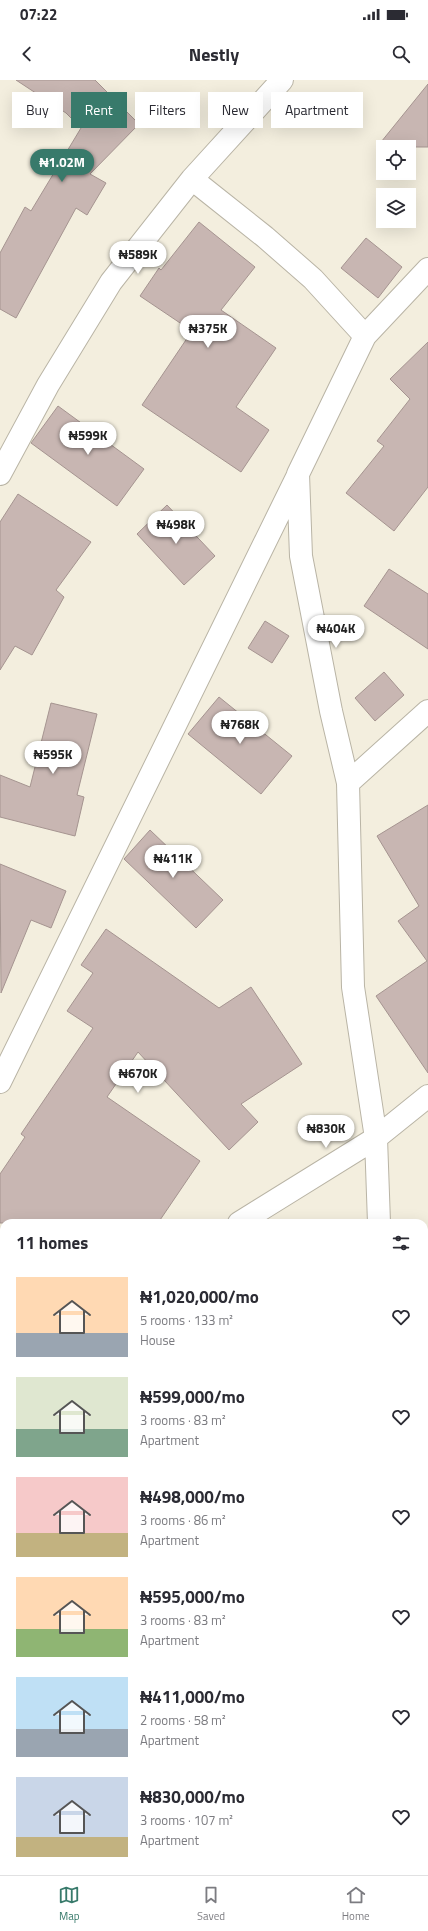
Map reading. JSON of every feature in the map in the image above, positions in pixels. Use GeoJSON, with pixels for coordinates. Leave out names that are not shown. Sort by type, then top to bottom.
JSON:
{"type":"FeatureCollection","features":[{"type":"Feature","properties":{"kind":"street"},"geometry":{"type":"LineString","coordinates":[[0,474],[48,386],[111,282],[192,179],[282,80]]}},
{"type":"Feature","properties":{"kind":"street"},"geometry":{"type":"LineString","coordinates":[[192,179],[265,237],[313,279],[365,336]]}},
{"type":"Feature","properties":{"kind":"street"},"geometry":{"type":"LineString","coordinates":[[0,1082],[365,336],[428,269]]}},
{"type":"Feature","properties":{"kind":"street"},"geometry":{"type":"LineString","coordinates":[[298,474],[301,556],[331,710],[348,783],[353,987],[376,1138],[379,1219]]}},
{"type":"Feature","properties":{"kind":"street"},"geometry":{"type":"LineString","coordinates":[[348,783],[428,711]]}},
{"type":"Feature","properties":{"kind":"street"},"geometry":{"type":"LineString","coordinates":[[245,1219],[376,1138],[428,1096]]}},
{"type":"Feature","properties":{"kind":"building"},"geometry":{"type":"Polygon","coordinates":[[[16,80],[95,80],[107,92],[71,92],[71,118],[63,111],[63,92],[34,92],[16,80]]]}},
{"type":"Feature","properties":{"kind":"building"},"geometry":{"type":"Polygon","coordinates":[[[428,84],[428,147],[416,147],[416,140],[383,140],[428,84]]]}},
{"type":"Feature","properties":{"kind":"building"},"geometry":{"type":"Polygon","coordinates":[[[127,112],[135,120],[135,128],[90,174],[106,183],[87,215],[76,208],[16,318],[0,309],[0,253],[25,207],[31,211],[81,128],[127,128],[127,112]]]}},
{"type":"Feature","properties":{"kind":"building"},"geometry":{"type":"Polygon","coordinates":[[[199,222],[255,267],[221,310],[276,348],[236,407],[269,430],[241,472],[142,405],[192,331],[140,296],[159,268],[161,270],[199,222]]]}},
{"type":"Feature","properties":{"kind":"building"},"geometry":{"type":"Polygon","coordinates":[[[366,238],[402,267],[378,298],[341,268],[366,238]]]}},
{"type":"Feature","properties":{"kind":"building"},"geometry":{"type":"Polygon","coordinates":[[[428,342],[428,487],[394,531],[346,493],[384,446],[377,441],[410,399],[390,379],[428,342]]]}},
{"type":"Feature","properties":{"kind":"building"},"geometry":{"type":"Polygon","coordinates":[[[58,406],[144,469],[117,506],[31,443],[58,406]]]}},
{"type":"Feature","properties":{"kind":"building"},"geometry":{"type":"Polygon","coordinates":[[[18,494],[91,542],[56,590],[64,597],[32,655],[15,646],[0,670],[0,522],[18,494]]]}},
{"type":"Feature","properties":{"kind":"building"},"geometry":{"type":"Polygon","coordinates":[[[167,505],[215,556],[184,585],[137,534],[167,505]]]}},
{"type":"Feature","properties":{"kind":"building"},"geometry":{"type":"Polygon","coordinates":[[[389,569],[428,594],[428,649],[364,606],[389,569]]]}},
{"type":"Feature","properties":{"kind":"building"},"geometry":{"type":"Polygon","coordinates":[[[265,621],[289,636],[272,663],[248,648],[265,621]]]}},
{"type":"Feature","properties":{"kind":"building"},"geometry":{"type":"Polygon","coordinates":[[[384,672],[404,695],[375,721],[355,698],[384,672]]]}},
{"type":"Feature","properties":{"kind":"building"},"geometry":{"type":"Polygon","coordinates":[[[219,697],[292,756],[261,794],[188,734],[219,697]]]}},
{"type":"Feature","properties":{"kind":"building"},"geometry":{"type":"Polygon","coordinates":[[[51,703],[97,714],[77,795],[84,797],[75,836],[0,817],[0,775],[30,787],[51,703]]]}},
{"type":"Feature","properties":{"kind":"building"},"geometry":{"type":"Polygon","coordinates":[[[428,805],[428,1073],[376,996],[427,961],[398,921],[419,906],[377,836],[428,805]]]}},
{"type":"Feature","properties":{"kind":"building"},"geometry":{"type":"Polygon","coordinates":[[[150,830],[223,900],[196,928],[124,859],[150,830]]]}},
{"type":"Feature","properties":{"kind":"building"},"geometry":{"type":"Polygon","coordinates":[[[0,864],[66,891],[51,928],[31,920],[1,993],[0,864]]]}},
{"type":"Feature","properties":{"kind":"building"},"geometry":{"type":"Polygon","coordinates":[[[106,929],[219,1008],[251,987],[302,1064],[241,1104],[258,1122],[229,1150],[138,1052],[107,1097],[200,1161],[161,1219],[0,1219],[0,1174],[25,1137],[21,1134],[93,1028],[67,1011],[93,973],[81,965],[106,929]]]}}]}
